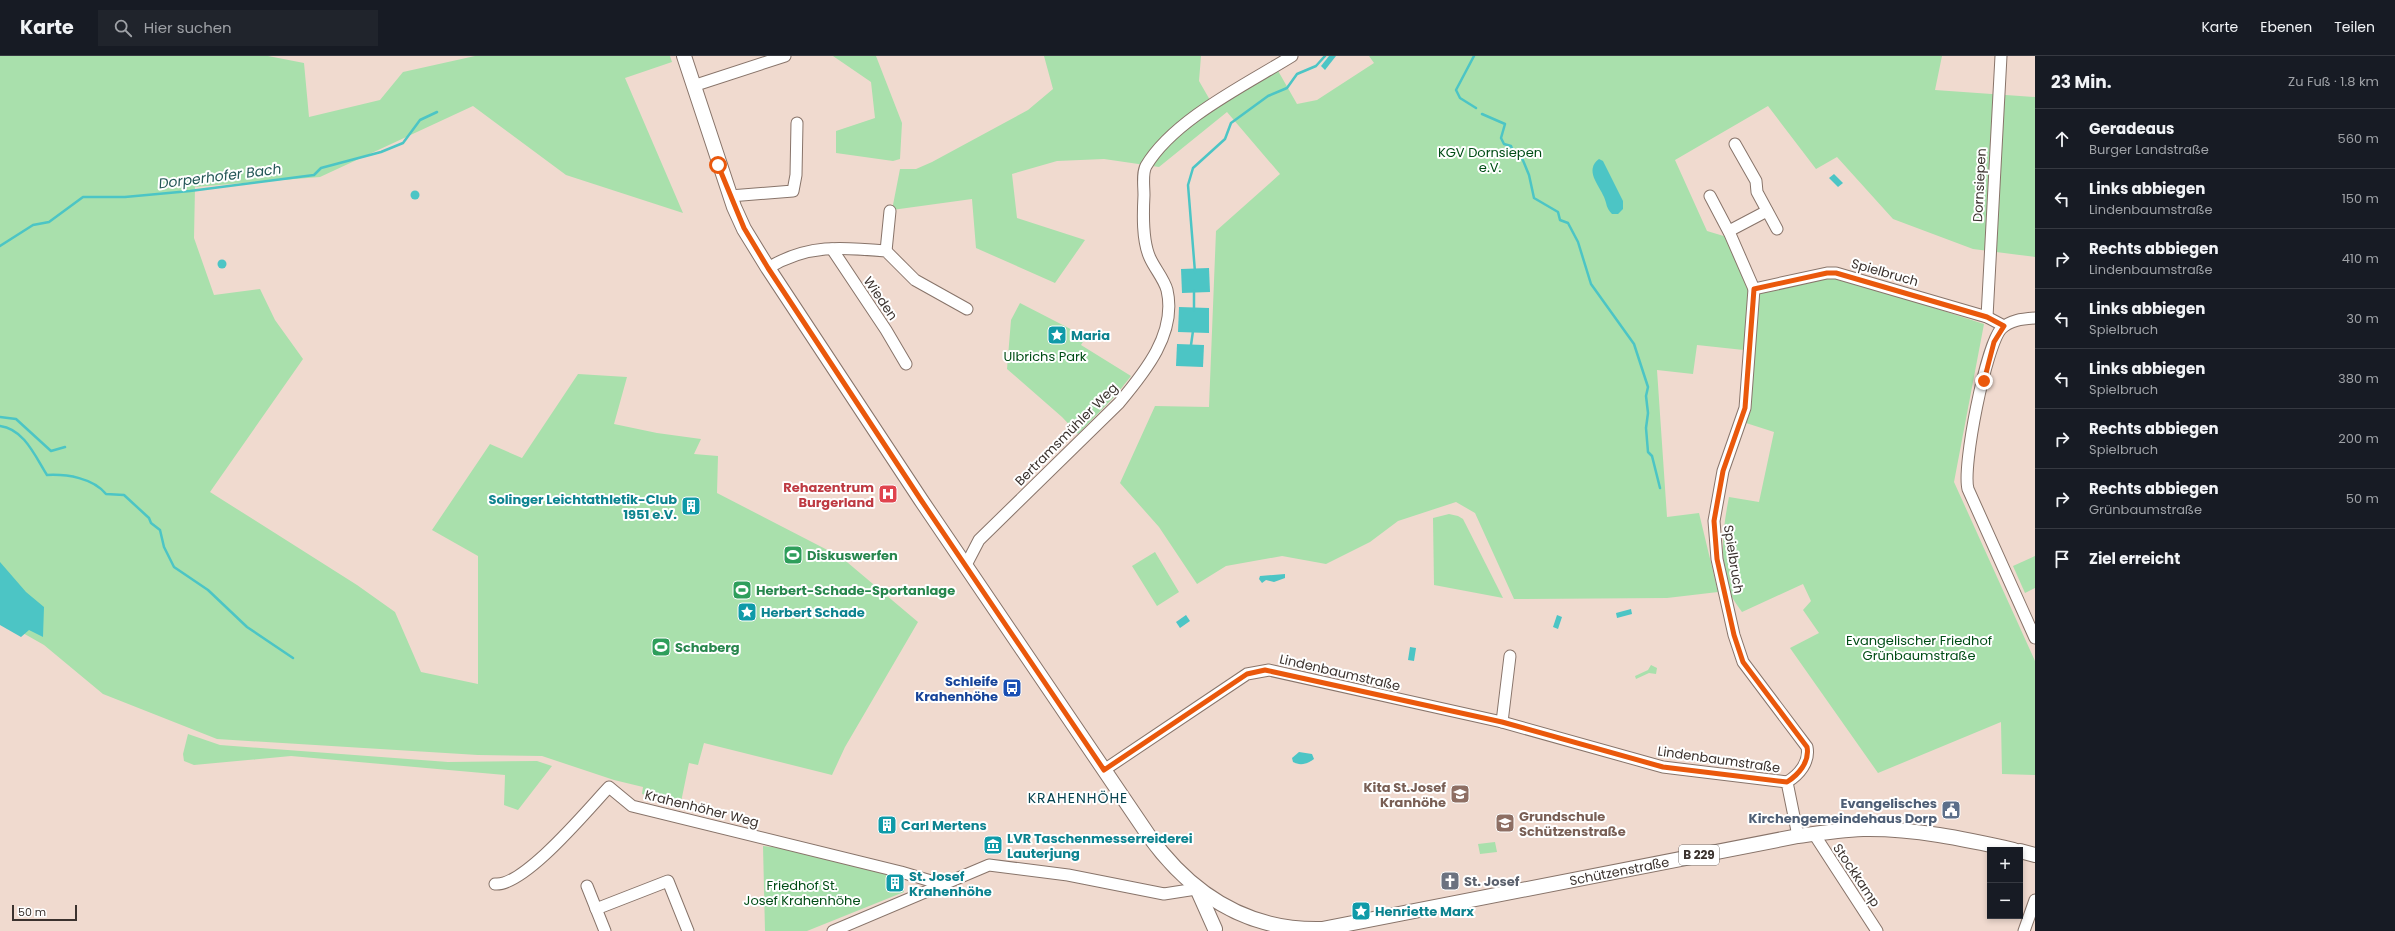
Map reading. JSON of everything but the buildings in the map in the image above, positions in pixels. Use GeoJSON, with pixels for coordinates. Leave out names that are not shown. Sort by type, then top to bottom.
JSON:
{"type":"FeatureCollection","features":[{"type":"Feature","properties":{"kind":"main road"},"geometry":{"type":"LineString","coordinates":[[684,56],[730,196],[744,228],[768,268],[921,500],[1104,770],[1158,848],[1196,889],[1215,930]]}},
{"type":"Feature","properties":{"kind":"main road","name":"Schützenstraße"},"geometry":{"type":"LineString","coordinates":[[1196,889],[1240,918],[1260,924],[1299,930],[1322,929],[1814,834],[1857,830],[1901,831],[1948,837],[1999,847]]}},
{"type":"Feature","properties":{"kind":"main road"},"geometry":{"type":"LineString","coordinates":[[2023,852],[2035,855]]}},
{"type":"Feature","properties":{"kind":"main road"},"geometry":{"type":"LineString","coordinates":[[1215,930],[1228,911]]}},
{"type":"Feature","properties":{"kind":"street"},"geometry":{"type":"LineString","coordinates":[[693,86],[784,56]]}},
{"type":"Feature","properties":{"kind":"street","name":"Bertramsmühler Weg"},"geometry":{"type":"LineString","coordinates":[[966,565],[979,540],[1119,403],[1139,379],[1158,348],[1165,329],[1169,309],[1167,289],[1148,249],[1143,213],[1146,166],[1165,141],[1199,113],[1292,56]]}},
{"type":"Feature","properties":{"kind":"street","name":"Dornsiepen"},"geometry":{"type":"LineString","coordinates":[[1987,317],[2001,56]]}},
{"type":"Feature","properties":{"kind":"street"},"geometry":{"type":"LineString","coordinates":[[730,196],[793,192],[796,175],[797,123]]}},
{"type":"Feature","properties":{"kind":"street"},"geometry":{"type":"LineString","coordinates":[[1735,144],[1756,181],[1757,192],[1777,229]]}},
{"type":"Feature","properties":{"kind":"street","name":"Spielbruch"},"geometry":{"type":"LineString","coordinates":[[1710,196],[1728,231],[1754,289],[1745,408],[1723,471],[1714,521],[1718,564],[1734,635],[1743,662],[1807,747],[1807,758],[1804,765],[1787,782]]}},
{"type":"Feature","properties":{"kind":"street"},"geometry":{"type":"LineString","coordinates":[[886,251],[890,211]]}},
{"type":"Feature","properties":{"kind":"street"},"geometry":{"type":"LineString","coordinates":[[1728,231],[1767,211]]}},
{"type":"Feature","properties":{"kind":"street"},"geometry":{"type":"LineString","coordinates":[[768,268],[780,260],[812,249],[886,251],[915,280],[967,309]]}},
{"type":"Feature","properties":{"kind":"street","name":"Wieden"},"geometry":{"type":"LineString","coordinates":[[832,249],[886,330],[906,364]]}},
{"type":"Feature","properties":{"kind":"street","name":"Spielbruch"},"geometry":{"type":"LineString","coordinates":[[1754,289],[1827,273],[1836,273],[1987,317],[2004,326]]}},
{"type":"Feature","properties":{"kind":"street"},"geometry":{"type":"LineString","coordinates":[[2035,318],[2016,320],[2004,326],[1994,342],[1987,363],[1966,462],[1966,484],[2035,638]]}},
{"type":"Feature","properties":{"kind":"street"},"geometry":{"type":"LineString","coordinates":[[1502,722],[1510,656]]}},
{"type":"Feature","properties":{"kind":"street","name":"Lindenbaumstraße"},"geometry":{"type":"LineString","coordinates":[[1104,770],[1185,714],[1247,674],[1255,671],[1280,672],[1502,722],[1663,767],[1787,782],[1798,836]]}},
{"type":"Feature","properties":{"kind":"street","name":"Krahenhöher Weg"},"geometry":{"type":"LineString","coordinates":[[495,884],[508,881],[530,867],[561,840],[609,787],[632,806],[901,872],[941,884]]}},
{"type":"Feature","properties":{"kind":"street","name":"Stockkamp"},"geometry":{"type":"LineString","coordinates":[[1814,834],[1877,931]]}},
{"type":"Feature","properties":{"kind":"street"},"geometry":{"type":"LineString","coordinates":[[833,931],[941,884],[989,865],[1068,875],[1164,894],[1196,889]]}},
{"type":"Feature","properties":{"kind":"street"},"geometry":{"type":"LineString","coordinates":[[596,909],[668,881],[688,931]]}},
{"type":"Feature","properties":{"kind":"street"},"geometry":{"type":"LineString","coordinates":[[587,886],[605,931]]}},
{"type":"Feature","properties":{"kind":"street"},"geometry":{"type":"LineString","coordinates":[[2024,931],[2035,900]]}},
{"type":"Feature","properties":{"kind":"green space"},"geometry":{"type":"Polygon","coordinates":[[[0,56],[268,56],[304,63],[309,117],[380,100],[403,72],[475,56],[670,56],[672,62],[625,78],[683,213],[566,175],[473,106],[320,177],[195,187],[194,238],[214,295],[260,289],[275,320],[303,359],[210,492],[357,585],[395,612],[421,672],[478,684],[478,556],[432,530],[490,444],[522,458],[578,374],[627,377],[614,424],[657,433],[701,439],[694,454],[718,456],[717,493],[841,557],[918,622],[845,747],[832,775],[704,743],[698,765],[689,763],[681,802],[642,794],[643,787],[614,780],[542,756],[478,755],[217,739],[103,694],[44,645],[0,620],[0,56]]]}},
{"type":"Feature","properties":{"kind":"green space"},"geometry":{"type":"Polygon","coordinates":[[[833,56],[876,56],[902,123],[900,159],[893,161],[836,153],[836,131],[875,118],[871,82],[833,56]]]}},
{"type":"Feature","properties":{"kind":"green space"},"geometry":{"type":"Polygon","coordinates":[[[1044,56],[1201,56],[1199,81],[1214,107],[1277,69],[1297,104],[1317,100],[1374,63],[1369,56],[1942,56],[1935,90],[2035,97],[2035,257],[1973,249],[1893,219],[1837,157],[1816,169],[1768,106],[1675,160],[1707,231],[1727,237],[1751,291],[1761,293],[1828,277],[1842,278],[1984,324],[1954,482],[2035,661],[2035,775],[2002,774],[2001,722],[1878,773],[1790,648],[1819,633],[1803,610],[1811,601],[1803,584],[1742,612],[1736,604],[1730,593],[1726,579],[1723,555],[1725,520],[1729,497],[1759,502],[1774,432],[1746,423],[1751,410],[1753,351],[1697,345],[1693,374],[1657,370],[1667,517],[1699,513],[1718,592],[1667,598],[1514,599],[1475,513],[1456,502],[1398,521],[1370,542],[1326,564],[1282,556],[1226,566],[1197,584],[1159,527],[1120,483],[1155,406],[1209,407],[1216,231],[1280,174],[1227,112],[1159,167],[1104,159],[1057,161],[1012,174],[1017,218],[1085,240],[1055,283],[976,248],[972,199],[892,210],[900,169],[916,169],[932,162],[1028,110],[1053,89],[1044,56]]]}},
{"type":"Feature","properties":{"kind":"green space","name":"Ulbrichs Park"},"geometry":{"type":"Polygon","coordinates":[[[1020,303],[1086,337],[1081,345],[1131,376],[1116,395],[1078,434],[1062,417],[1007,369],[1011,320],[1020,303]]]}},
{"type":"Feature","properties":{"kind":"green space"},"geometry":{"type":"Polygon","coordinates":[[[1449,514],[1463,519],[1503,598],[1434,585],[1433,518],[1449,514]]]}},
{"type":"Feature","properties":{"kind":"green space"},"geometry":{"type":"Polygon","coordinates":[[[1155,552],[1179,592],[1157,606],[1132,566],[1155,552]]]}},
{"type":"Feature","properties":{"kind":"green space"},"geometry":{"type":"Polygon","coordinates":[[[2035,556],[2035,588],[2025,593],[2013,566],[2035,556]]]}},
{"type":"Feature","properties":{"kind":"green space"},"geometry":{"type":"Polygon","coordinates":[[[1651,665],[1657,668],[1656,674],[1649,673],[1636,679],[1635,676],[1648,670],[1651,665]]]}},
{"type":"Feature","properties":{"kind":"green space"},"geometry":{"type":"Polygon","coordinates":[[[188,734],[220,745],[448,762],[537,761],[552,766],[518,810],[504,805],[505,775],[291,756],[194,765],[184,761],[183,754],[188,734]]]}},
{"type":"Feature","properties":{"kind":"green space"},"geometry":{"type":"Polygon","coordinates":[[[1495,842],[1497,852],[1480,854],[1478,844],[1495,842]]]}},
{"type":"Feature","properties":{"kind":"green space","name":"Friedhof St. Josef Krahenhöhe"},"geometry":{"type":"Polygon","coordinates":[[[763,846],[782,848],[902,877],[904,892],[807,931],[765,931],[763,846]]]}},
{"type":"Feature","properties":{"kind":"water"},"geometry":{"type":"Polygon","coordinates":[[[1329,56],[1336,56],[1325,70],[1321,66],[1329,56]]]}},
{"type":"Feature","properties":{"kind":"water"},"geometry":{"type":"Polygon","coordinates":[[[1599,159],[1603,161],[1623,201],[1623,209],[1618,214],[1612,214],[1609,210],[1594,178],[1593,168],[1599,159]]]}},
{"type":"Feature","properties":{"kind":"water"},"geometry":{"type":"Polygon","coordinates":[[[1834,174],[1843,183],[1838,187],[1829,178],[1834,174]]]}},
{"type":"Feature","properties":{"kind":"water"},"geometry":{"type":"Polygon","coordinates":[[[415,190],[420,195],[415,200],[410,195],[415,190]]]}},
{"type":"Feature","properties":{"kind":"water"},"geometry":{"type":"Polygon","coordinates":[[[222,259],[227,264],[222,269],[217,264],[222,259]]]}},
{"type":"Feature","properties":{"kind":"water"},"geometry":{"type":"Polygon","coordinates":[[[1209,268],[1210,292],[1182,293],[1181,269],[1209,268]]]}},
{"type":"Feature","properties":{"kind":"water"},"geometry":{"type":"Polygon","coordinates":[[[1179,307],[1209,308],[1209,333],[1178,332],[1179,307]]]}},
{"type":"Feature","properties":{"kind":"water"},"geometry":{"type":"Polygon","coordinates":[[[1177,344],[1204,345],[1203,367],[1176,366],[1177,344]]]}},
{"type":"Feature","properties":{"kind":"water"},"geometry":{"type":"Polygon","coordinates":[[[0,562],[26,592],[44,607],[43,637],[29,630],[21,637],[0,625],[0,562]]]}},
{"type":"Feature","properties":{"kind":"water"},"geometry":{"type":"Polygon","coordinates":[[[1285,574],[1285,578],[1274,582],[1266,580],[1262,583],[1259,579],[1260,576],[1285,574]]]}},
{"type":"Feature","properties":{"kind":"water"},"geometry":{"type":"Polygon","coordinates":[[[1631,609],[1632,614],[1617,618],[1616,613],[1631,609]]]}},
{"type":"Feature","properties":{"kind":"water"},"geometry":{"type":"Polygon","coordinates":[[[1186,615],[1190,621],[1180,628],[1176,622],[1186,615]]]}},
{"type":"Feature","properties":{"kind":"water"},"geometry":{"type":"Polygon","coordinates":[[[1557,615],[1562,617],[1558,629],[1553,627],[1557,615]]]}},
{"type":"Feature","properties":{"kind":"water"},"geometry":{"type":"Polygon","coordinates":[[[1410,647],[1416,648],[1414,661],[1408,660],[1410,647]]]}},
{"type":"Feature","properties":{"kind":"water"},"geometry":{"type":"Polygon","coordinates":[[[1299,752],[1312,754],[1314,759],[1304,764],[1293,762],[1292,758],[1299,752]]]}},
{"type":"Feature","properties":{"kind":"waterway"},"geometry":{"type":"LineString","coordinates":[[1195,272],[1188,185],[1193,168],[1225,139],[1231,123],[1268,96],[1287,88],[1297,74],[1316,66],[1325,56]]}},
{"type":"Feature","properties":{"kind":"waterway"},"geometry":{"type":"LineString","coordinates":[[1474,56],[1456,90],[1460,98],[1476,108]]}},
{"type":"Feature","properties":{"kind":"waterway","name":"Dorperhofer Bach"},"geometry":{"type":"LineString","coordinates":[[0,246],[33,225],[49,222],[83,197],[125,197],[190,191],[314,175],[321,168],[381,152],[403,143],[420,120],[437,112]]}},
{"type":"Feature","properties":{"kind":"waterway"},"geometry":{"type":"LineString","coordinates":[[1482,114],[1505,124],[1501,138],[1504,144],[1511,146],[1515,157],[1522,158],[1529,175],[1534,198],[1558,212],[1560,220],[1568,223],[1578,242],[1591,284],[1634,344],[1648,387],[1646,396],[1648,413],[1646,428],[1648,452],[1652,456],[1660,488]]}},
{"type":"Feature","properties":{"kind":"waterway"},"geometry":{"type":"LineString","coordinates":[[1194,291],[1194,310]]}},
{"type":"Feature","properties":{"kind":"waterway"},"geometry":{"type":"LineString","coordinates":[[1191,345],[1193,331]]}},
{"type":"Feature","properties":{"kind":"waterway"},"geometry":{"type":"LineString","coordinates":[[0,417],[16,419],[51,451],[65,447]]}},
{"type":"Feature","properties":{"kind":"waterway"},"geometry":{"type":"LineString","coordinates":[[0,426],[16,432],[28,444],[47,475],[63,475],[79,478],[94,484],[106,494],[124,495],[149,518],[151,523],[160,530],[164,547],[174,567],[208,590],[247,627],[293,658]]}},
{"type":"Feature","properties":{"kind":"place","name":"Maria"},"geometry":{"type":"Point","coordinates":[1057,335]}},
{"type":"Feature","properties":{"kind":"place","name":"Rehazentrum Burgerland"},"geometry":{"type":"Point","coordinates":[888,494]}},
{"type":"Feature","properties":{"kind":"place","name":"Solinger Leichtathletik-Club 1951 e.V."},"geometry":{"type":"Point","coordinates":[691,506]}},
{"type":"Feature","properties":{"kind":"place","name":"Diskuswerfen"},"geometry":{"type":"Point","coordinates":[793,555]}},
{"type":"Feature","properties":{"kind":"place","name":"Herbert-Schade-Sportanlage"},"geometry":{"type":"Point","coordinates":[742,590]}},
{"type":"Feature","properties":{"kind":"place","name":"Herbert Schade"},"geometry":{"type":"Point","coordinates":[747,612]}},
{"type":"Feature","properties":{"kind":"place","name":"Schaberg"},"geometry":{"type":"Point","coordinates":[661,647]}},
{"type":"Feature","properties":{"kind":"place","name":"Schleife Krahenhöhe"},"geometry":{"type":"Point","coordinates":[1012,688]}},
{"type":"Feature","properties":{"kind":"place","name":"Kita St.Josef Kranhöhe"},"geometry":{"type":"Point","coordinates":[1460,794]}},
{"type":"Feature","properties":{"kind":"place","name":"Evangelisches Kirchengemeindehaus Dorp"},"geometry":{"type":"Point","coordinates":[1951,810]}},
{"type":"Feature","properties":{"kind":"place","name":"Grundschule Schützenstraße"},"geometry":{"type":"Point","coordinates":[1505,823]}},
{"type":"Feature","properties":{"kind":"place","name":"Carl Mertens"},"geometry":{"type":"Point","coordinates":[887,825]}},
{"type":"Feature","properties":{"kind":"place","name":"LVR Taschenmesserreiderei Lauterjung"},"geometry":{"type":"Point","coordinates":[993,845]}},
{"type":"Feature","properties":{"kind":"place","name":"St. Josef"},"geometry":{"type":"Point","coordinates":[1450,881]}},
{"type":"Feature","properties":{"kind":"place","name":"St. Josef Krahenhöhe"},"geometry":{"type":"Point","coordinates":[895,883]}},
{"type":"Feature","properties":{"kind":"place","name":"Henriette Marx"},"geometry":{"type":"Point","coordinates":[1361,911]}},
{"type":"Feature","properties":{"kind":"district","name":"KRAHENHÖHE"},"geometry":{"type":"Point","coordinates":[1078,798]}},
{"type":"Feature","properties":{"kind":"route"},"geometry":{"type":"LineString","coordinates":[[718,165],[734,207],[744,228],[768,268],[840,379],[1104,770],[1247,674],[1255,671],[1270,670],[1502,722],[1663,767],[1766,781],[1787,782],[1793,778],[1804,765],[1808,751],[1806,743],[1743,662],[1730,620],[1718,564],[1714,521],[1723,471],[1731,445],[1740,428],[1745,408],[1753,320],[1754,289],[1830,272],[1861,279],[1987,317],[2004,326],[1994,342],[1987,363],[1984,381]]}},
{"type":"Feature","properties":{"kind":"park label","name":"KGV Dornsiepen e.V."},"geometry":{"type":"Point","coordinates":[1490,160]}},
{"type":"Feature","properties":{"kind":"park label","name":"Evangelischer Friedhof Grünbaumstraße"},"geometry":{"type":"Point","coordinates":[1919,648]}}]}
